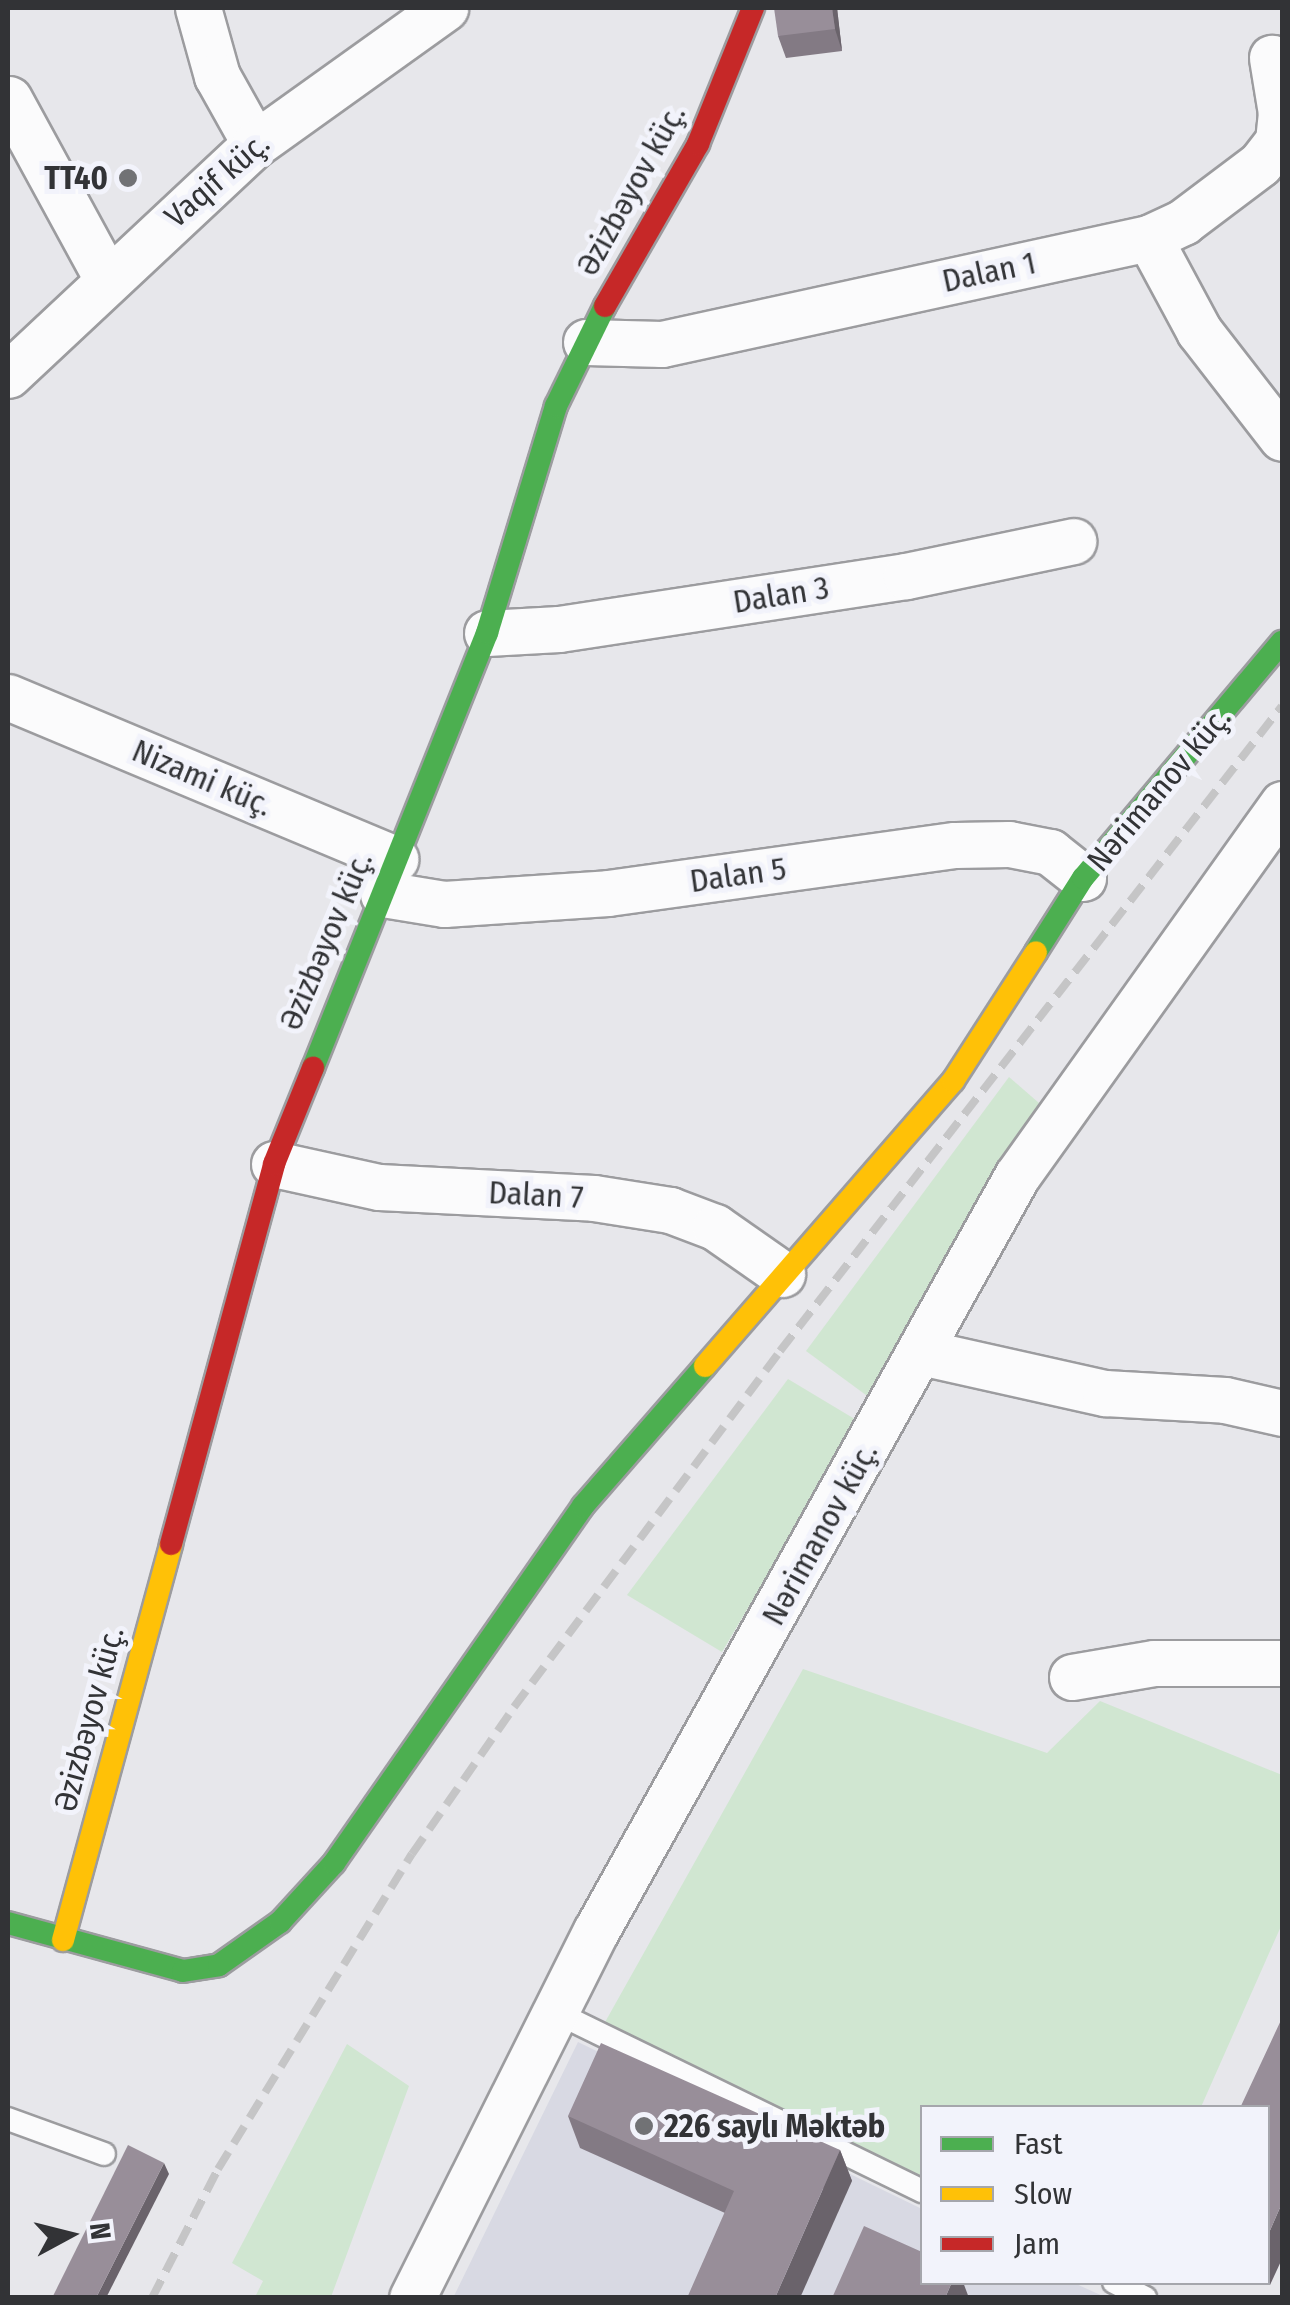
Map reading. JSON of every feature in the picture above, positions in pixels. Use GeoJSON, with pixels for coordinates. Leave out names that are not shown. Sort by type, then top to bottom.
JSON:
{"type":"FeatureCollection","features":[{"type":"Feature","properties":{"kind":"street"},"geometry":{"type":"LineString","coordinates":[[198,8],[218,76],[255,144]]}},
{"type":"Feature","properties":{"kind":"street","name":"Vaqif küç."},"geometry":{"type":"LineString","coordinates":[[8,375],[107,278],[255,144],[445,8]]}},
{"type":"Feature","properties":{"kind":"street","name":"Əzizbəyov küç."},"geometry":{"type":"LineString","coordinates":[[63,1940],[274,1164],[488,633],[556,406],[586,342],[698,144],[754,8]]}},
{"type":"Feature","properties":{"kind":"street","name":"Dalan 1"},"geometry":{"type":"LineString","coordinates":[[586,342],[662,344],[1149,238],[1183,222],[1260,164],[1278,141],[1281,113],[1272,58]]}},
{"type":"Feature","properties":{"kind":"street"},"geometry":{"type":"LineString","coordinates":[[9,100],[107,278]]}},
{"type":"Feature","properties":{"kind":"street"},"geometry":{"type":"LineString","coordinates":[[1149,238],[1199,331],[1282,438]]}},
{"type":"Feature","properties":{"kind":"street","name":"Dalan 3"},"geometry":{"type":"LineString","coordinates":[[488,633],[559,629],[906,576],[1072,540]]}},
{"type":"Feature","properties":{"kind":"street","name":"Nərimanov küç."},"geometry":{"type":"LineString","coordinates":[[63,1940],[154,1968],[219,1965],[280,1922],[334,1863],[583,1506],[744,1328],[782,1274],[952,1081],[1083,878],[1282,642]]}},
{"type":"Feature","properties":{"kind":"street","name":"Nizami küç."},"geometry":{"type":"LineString","coordinates":[[8,698],[389,876]]}},
{"type":"Feature","properties":{"kind":"street","name":"Nərimanov küç."},"geometry":{"type":"LineString","coordinates":[[412,2298],[553,2012],[921,1352],[1070,1094],[1282,804]]}},
{"type":"Feature","properties":{"kind":"street","name":"Dalan 5"},"geometry":{"type":"LineString","coordinates":[[389,876],[444,904],[608,893],[955,845],[1010,844],[1050,852],[1083,878]]}},
{"type":"Feature","properties":{"kind":"street","name":"Dalan 7"},"geometry":{"type":"LineString","coordinates":[[274,1164],[378,1187],[594,1198],[670,1210],[715,1227],[782,1274]]}},
{"type":"Feature","properties":{"kind":"street"},"geometry":{"type":"LineString","coordinates":[[921,1352],[1104,1393],[1225,1400],[1282,1413]]}},
{"type":"Feature","properties":{"kind":"street"},"geometry":{"type":"LineString","coordinates":[[1072,1677],[1154,1663],[1282,1663]]}},
{"type":"Feature","properties":{"kind":"street"},"geometry":{"type":"LineString","coordinates":[[8,1923],[63,1940]]}},
{"type":"Feature","properties":{"kind":"lane"},"geometry":{"type":"LineString","coordinates":[[553,2012],[920,2190]]}},
{"type":"Feature","properties":{"kind":"lane"},"geometry":{"type":"LineString","coordinates":[[8,2120],[104,2154]]}},
{"type":"Feature","properties":{"kind":"lane"},"geometry":{"type":"LineString","coordinates":[[1120,2285],[1146,2298]]}},
{"type":"Feature","properties":{"kind":"shaded area","name":"226 saylı Məktəb"},"geometry":{"type":"Polygon","coordinates":[[[578,2042],[920,2208],[920,2285],[1078,2285],[1105,2297],[453,2298],[578,2042]]]}},
{"type":"Feature","properties":{"kind":"green space"},"geometry":{"type":"Polygon","coordinates":[[[1009,1077],[1039,1103],[870,1398],[806,1351],[1009,1077]]]}},
{"type":"Feature","properties":{"kind":"green space"},"geometry":{"type":"Polygon","coordinates":[[[788,1379],[858,1421],[722,1652],[627,1595],[788,1379]]]}},
{"type":"Feature","properties":{"kind":"green space"},"geometry":{"type":"Polygon","coordinates":[[[803,1669],[1047,1753],[1100,1701],[1282,1775],[1282,1924],[1202,2105],[920,2105],[920,2178],[604,2024],[803,1669]]]}},
{"type":"Feature","properties":{"kind":"green space"},"geometry":{"type":"Polygon","coordinates":[[[347,2044],[409,2086],[331,2297],[255,2297],[263,2281],[232,2263],[347,2044]]]}},
{"type":"Feature","properties":{"kind":"building"},"geometry":{"type":"Polygon","coordinates":[[[774,8],[832,8],[835,29],[778,36],[774,8]]]}},
{"type":"Feature","properties":{"kind":"building"},"geometry":{"type":"Polygon","coordinates":[[[1282,2018],[1282,2203],[1270,2230],[1270,2105],[1241,2105],[1282,2018]]]}},
{"type":"Feature","properties":{"kind":"building"},"geometry":{"type":"Polygon","coordinates":[[[601,2043],[840,2150],[775,2298],[687,2298],[734,2191],[568,2116],[601,2043]]]}},
{"type":"Feature","properties":{"kind":"building"},"geometry":{"type":"Polygon","coordinates":[[[128,2145],[164,2163],[96,2298],[52,2298],[128,2145]]]}},
{"type":"Feature","properties":{"kind":"building"},"geometry":{"type":"Polygon","coordinates":[[[864,2226],[920,2251],[920,2285],[951,2285],[945,2298],[832,2298],[864,2226]]]}},
{"type":"Feature","properties":{"kind":"railway"},"geometry":{"type":"LineString","coordinates":[[152,2298],[218,2169],[412,1854],[514,1707],[780,1351],[1282,706]]}},
{"type":"Feature","properties":{"kind":"traffic: fast"},"geometry":{"type":"LineString","coordinates":[[313,1068],[487,633],[556,406],[605,306]]}},
{"type":"Feature","properties":{"kind":"traffic: fast"},"geometry":{"type":"LineString","coordinates":[[1036,952],[1083,878],[1282,642]]}},
{"type":"Feature","properties":{"kind":"traffic: fast"},"geometry":{"type":"LineString","coordinates":[[8,1923],[183,1971],[219,1965],[280,1922],[334,1863],[583,1506],[705,1366]]}},
{"type":"Feature","properties":{"kind":"traffic: slow"},"geometry":{"type":"LineString","coordinates":[[705,1366],[953,1081],[1036,952]]}},
{"type":"Feature","properties":{"kind":"traffic: slow"},"geometry":{"type":"LineString","coordinates":[[63,1940],[171,1544]]}},
{"type":"Feature","properties":{"kind":"traffic: jam"},"geometry":{"type":"LineString","coordinates":[[605,306],[698,144],[753,8]]}},
{"type":"Feature","properties":{"kind":"traffic: jam"},"geometry":{"type":"LineString","coordinates":[[171,1544],[274,1164],[313,1068]]}},
{"type":"Feature","properties":{"kind":"place","name":"TT40"},"geometry":{"type":"Point","coordinates":[128,178]}},
{"type":"Feature","properties":{"kind":"place","name":"226 saylı Məktəb"},"geometry":{"type":"Point","coordinates":[644,2126]}}]}
